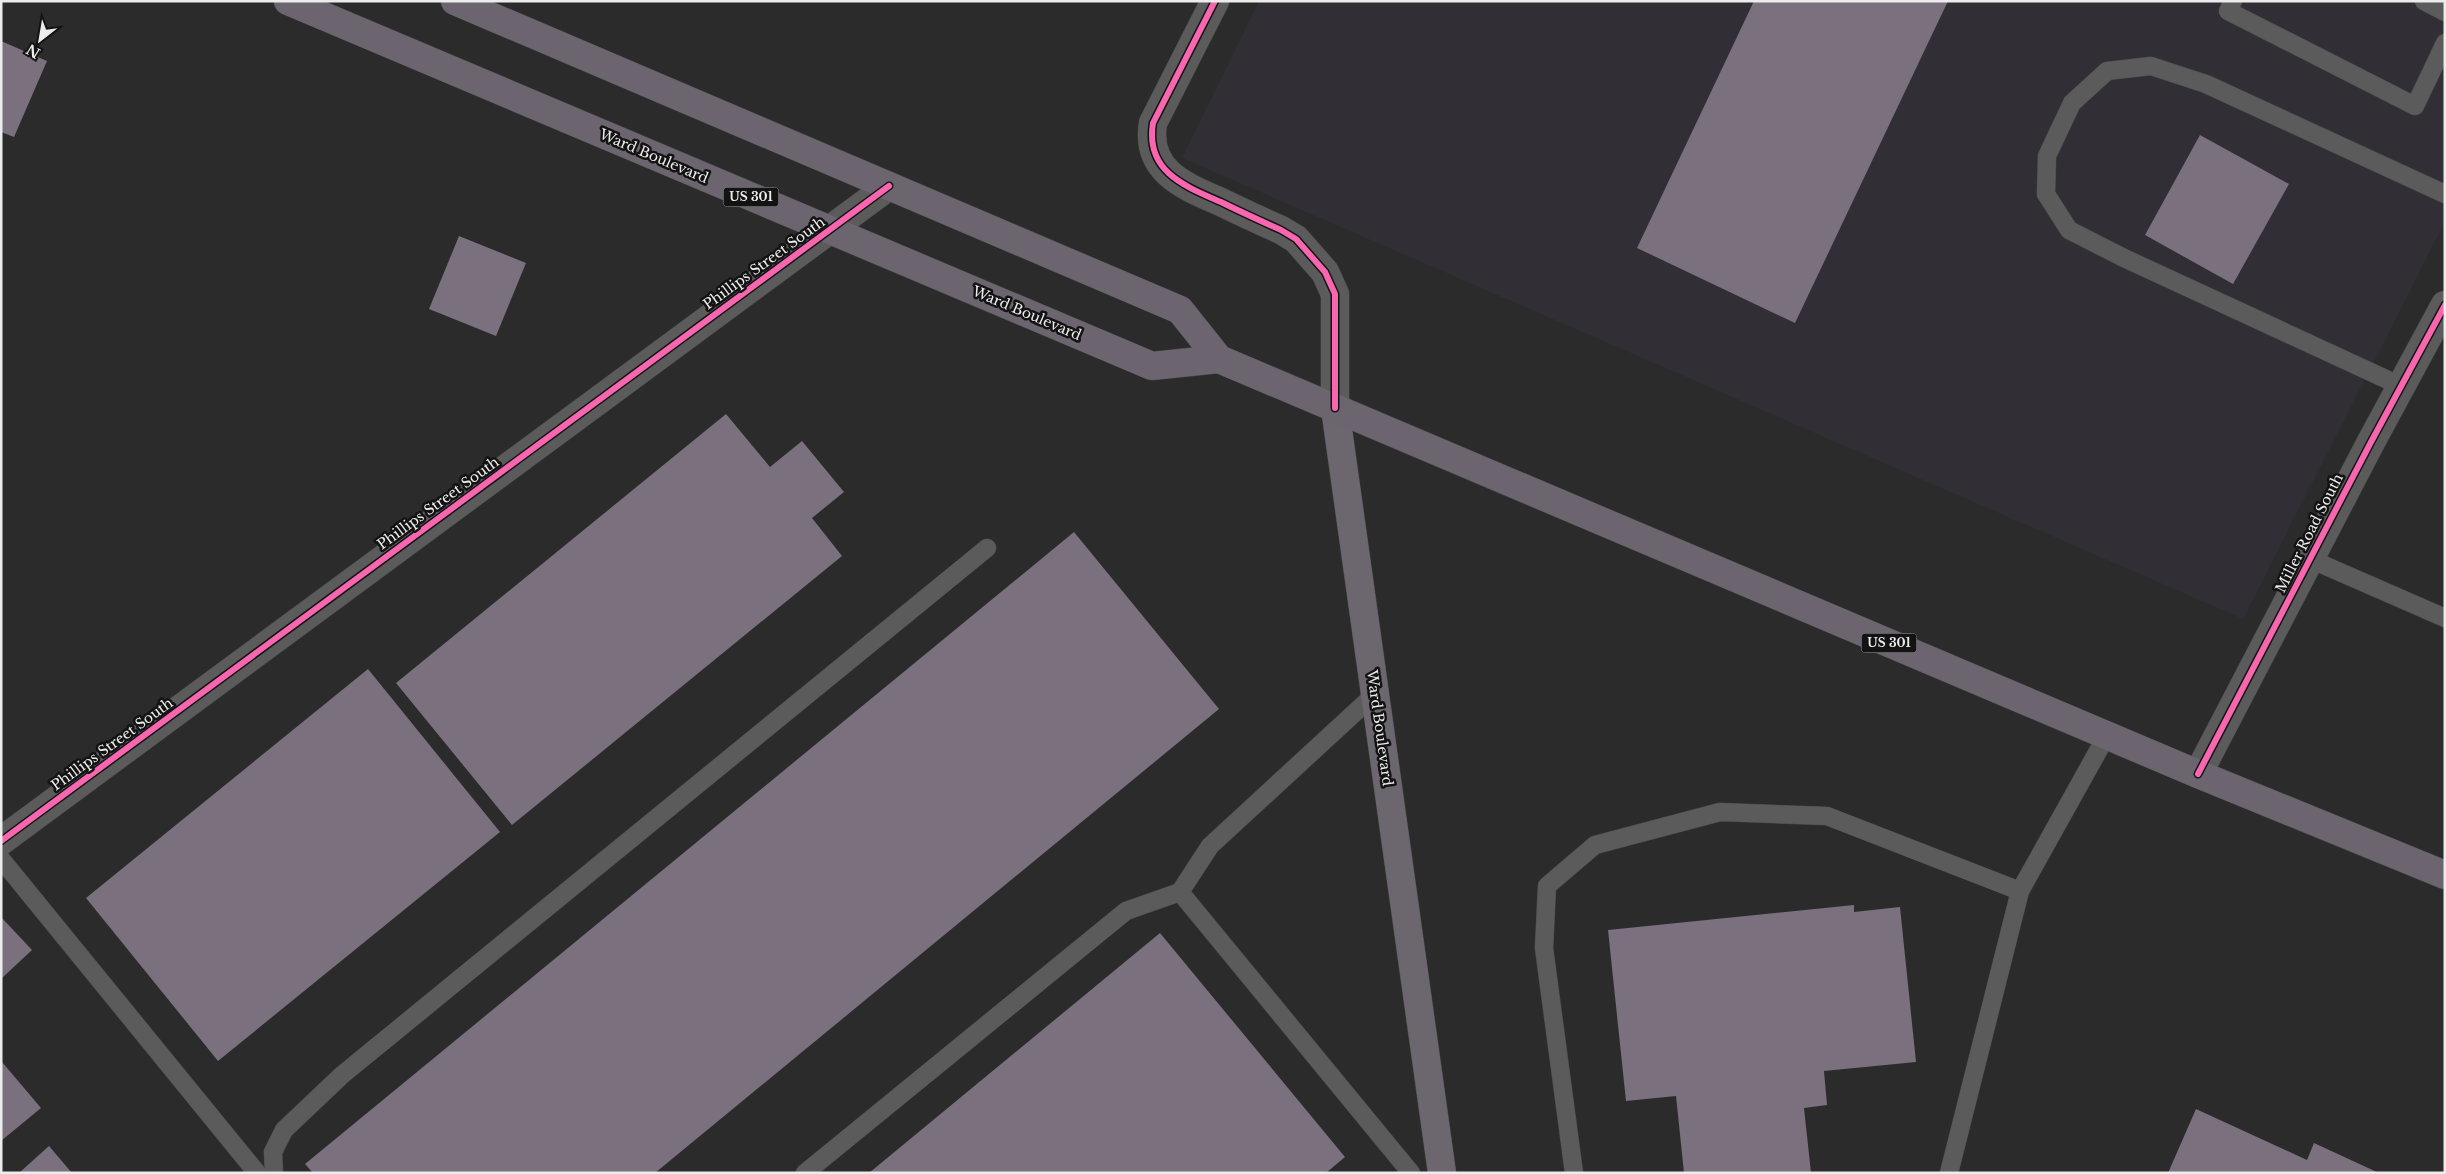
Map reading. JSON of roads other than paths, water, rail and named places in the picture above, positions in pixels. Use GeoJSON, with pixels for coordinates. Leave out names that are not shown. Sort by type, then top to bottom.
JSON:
{"type":"FeatureCollection","features":[{"type":"Feature","properties":{"kind":"highway","name":"Ward Boulevard"},"geometry":{"type":"LineString","coordinates":[[288,1],[1152,366],[1219,359]]}},
{"type":"Feature","properties":{"kind":"highway","name":"Ward Boulevard"},"geometry":{"type":"LineString","coordinates":[[455,1],[1180,310],[1219,359],[1335,408]]}},
{"type":"Feature","properties":{"kind":"highway","name":"US 301"},"geometry":{"type":"LineString","coordinates":[[1335,408],[2198,774],[2445,875]]}},
{"type":"Feature","properties":{"kind":"main road","name":"Ward Boulevard"},"geometry":{"type":"LineString","coordinates":[[1335,408],[1442,1173]]}},
{"type":"Feature","properties":{"kind":"street"},"geometry":{"type":"LineString","coordinates":[[1215,1],[1153,123],[1150,140],[1155,156],[1165,171],[1184,186],[1281,230],[1296,240],[1325,272],[1335,294],[1335,408]]}},
{"type":"Feature","properties":{"kind":"street","name":"Phillips Street South"},"geometry":{"type":"LineString","coordinates":[[1,841],[889,186]]}},
{"type":"Feature","properties":{"kind":"street","name":"Miller Road South"},"geometry":{"type":"LineString","coordinates":[[2198,774],[2445,305]]}},
{"type":"Feature","properties":{"kind":"lane"},"geometry":{"type":"LineString","coordinates":[[2233,1],[2228,11],[2415,106],[2445,42]]}},
{"type":"Feature","properties":{"kind":"lane"},"geometry":{"type":"LineString","coordinates":[[2424,1],[2445,12]]}},
{"type":"Feature","properties":{"kind":"lane"},"geometry":{"type":"LineString","coordinates":[[2401,386],[2124,258],[2069,230],[2046,194],[2047,156],[2072,103],[2106,71],[2151,66],[2206,84],[2445,194]]}},
{"type":"Feature","properties":{"kind":"lane"},"geometry":{"type":"LineString","coordinates":[[274,1173],[273,1152],[284,1130],[342,1076],[987,548]]}},
{"type":"Feature","properties":{"kind":"lane"},"geometry":{"type":"LineString","coordinates":[[2310,559],[2445,618]]}},
{"type":"Feature","properties":{"kind":"lane"},"geometry":{"type":"LineString","coordinates":[[805,1173],[1126,911],[1180,892],[1210,846],[1375,694]]}},
{"type":"Feature","properties":{"kind":"lane"},"geometry":{"type":"LineString","coordinates":[[1949,1173],[2020,891],[2107,735]]}},
{"type":"Feature","properties":{"kind":"lane"},"geometry":{"type":"LineString","coordinates":[[1574,1173],[1544,948],[1547,886],[1596,845],[1720,812],[1827,816],[2020,891]]}},
{"type":"Feature","properties":{"kind":"lane"},"geometry":{"type":"LineString","coordinates":[[1,859],[257,1173]]}},
{"type":"Feature","properties":{"kind":"lane"},"geometry":{"type":"LineString","coordinates":[[1180,892],[1411,1173]]}}]}
